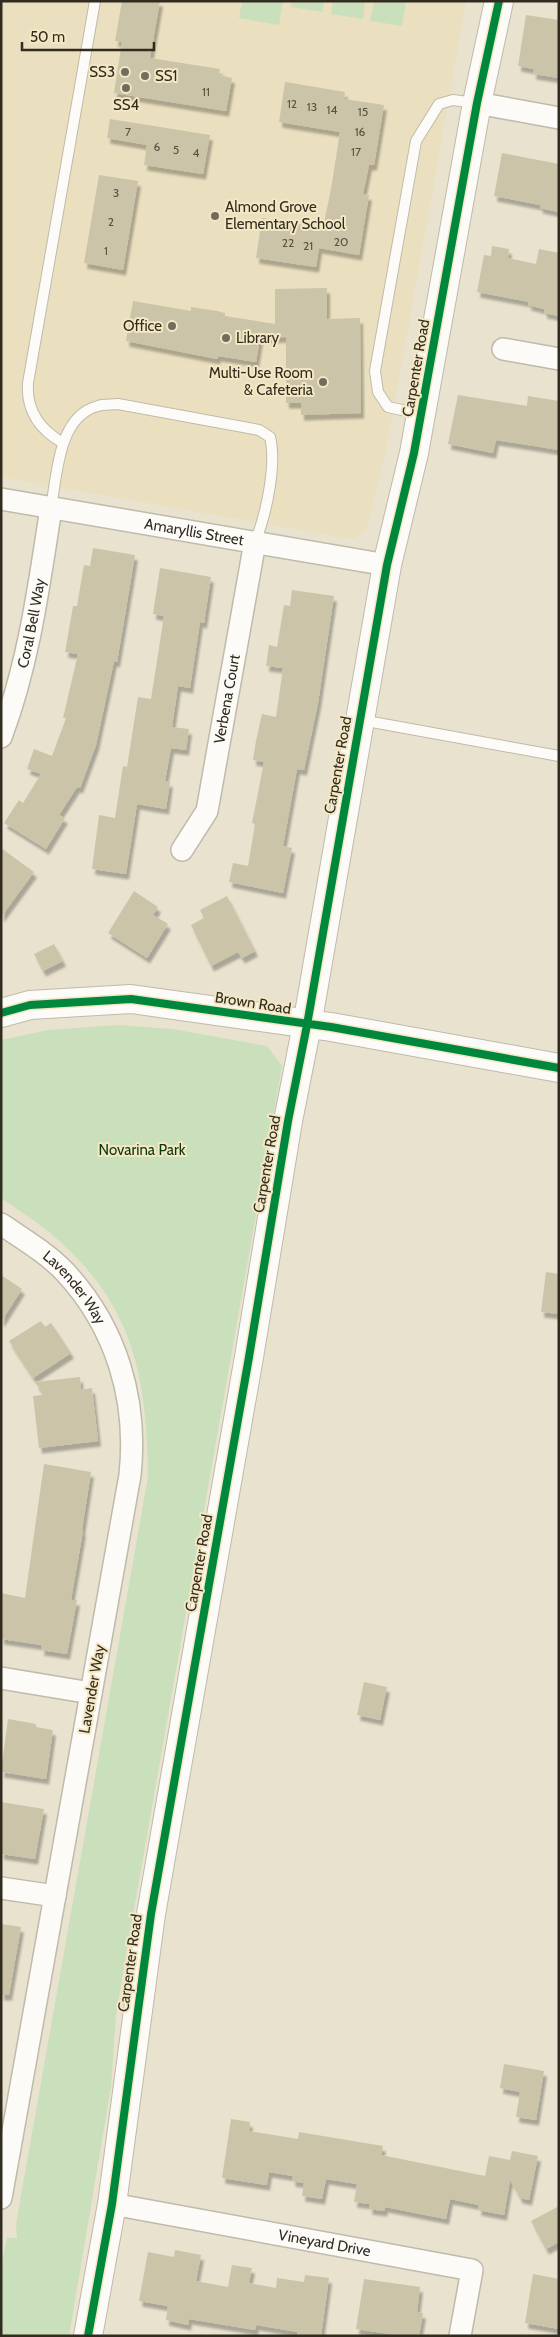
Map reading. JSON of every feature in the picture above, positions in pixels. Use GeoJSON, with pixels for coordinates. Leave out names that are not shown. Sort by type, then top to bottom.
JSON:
{"type":"FeatureCollection","features":[{"type":"Feature","properties":{"kind":"street","name":"Carpenter Road"},"geometry":{"type":"LineString","coordinates":[[88,2336],[112,2204],[151,1914],[246,1376],[288,1121],[307,1024],[387,565],[422,415],[477,103],[499,1]]}},
{"type":"Feature","properties":{"kind":"street"},"geometry":{"type":"LineString","coordinates":[[477,103],[559,118]]}},
{"type":"Feature","properties":{"kind":"street"},"geometry":{"type":"LineString","coordinates":[[503,349],[559,359]]}},
{"type":"Feature","properties":{"kind":"street","name":"Amaryllis Street"},"geometry":{"type":"LineString","coordinates":[[1,499],[387,565]]}},
{"type":"Feature","properties":{"kind":"street","name":"Coral Bell Way"},"geometry":{"type":"LineString","coordinates":[[1,737],[18,689],[40,582],[51,508]]}},
{"type":"Feature","properties":{"kind":"street","name":"Verbena Court"},"geometry":{"type":"LineString","coordinates":[[182,850],[207,811],[255,542]]}},
{"type":"Feature","properties":{"kind":"street","name":"Brown Road"},"geometry":{"type":"LineString","coordinates":[[1,1013],[30,1005],[131,999],[307,1024],[559,1068]]}},
{"type":"Feature","properties":{"kind":"street","name":"Lavender Way"},"geometry":{"type":"LineString","coordinates":[[1,1224],[35,1247],[64,1271],[91,1304],[112,1339],[127,1388],[132,1434],[130,1476],[55,1896],[9,2109],[1,2198]]}},
{"type":"Feature","properties":{"kind":"street"},"geometry":{"type":"LineString","coordinates":[[1,1678],[91,1693]]}},
{"type":"Feature","properties":{"kind":"street"},"geometry":{"type":"LineString","coordinates":[[1,1888],[55,1896]]}},
{"type":"Feature","properties":{"kind":"street","name":"Vineyard Drive"},"geometry":{"type":"LineString","coordinates":[[112,2204],[472,2270],[460,2336]]}},
{"type":"Feature","properties":{"kind":"lane"},"geometry":{"type":"LineString","coordinates":[[63,443],[42,428],[30,403],[28,382],[95,1]]}},
{"type":"Feature","properties":{"kind":"lane"},"geometry":{"type":"LineString","coordinates":[[422,415],[388,408],[378,392],[377,361],[416,141],[439,104],[445,100],[477,103]]}},
{"type":"Feature","properties":{"kind":"lane"},"geometry":{"type":"LineString","coordinates":[[51,508],[63,443],[69,429],[82,414],[97,406],[118,404],[259,430],[270,437],[274,452],[262,525],[255,542]]}},
{"type":"Feature","properties":{"kind":"lane"},"geometry":{"type":"LineString","coordinates":[[360,720],[559,756]]}},
{"type":"Feature","properties":{"kind":"shaded area","name":"Almond Grove Elementary School"},"geometry":{"type":"Polygon","coordinates":[[[1,1],[466,1],[390,430],[367,529],[352,539],[1,477],[1,1]]]}},
{"type":"Feature","properties":{"kind":"green space"},"geometry":{"type":"Polygon","coordinates":[[[242,1],[283,1],[279,25],[239,18],[242,1]]]}},
{"type":"Feature","properties":{"kind":"green space"},"geometry":{"type":"Polygon","coordinates":[[[292,1],[324,1],[323,12],[291,7],[292,1]]]}},
{"type":"Feature","properties":{"kind":"green space"},"geometry":{"type":"Polygon","coordinates":[[[333,1],[365,1],[363,19],[331,14],[333,1]]]}},
{"type":"Feature","properties":{"kind":"green space"},"geometry":{"type":"Polygon","coordinates":[[[374,1],[406,1],[402,26],[370,21],[374,1]]]}},
{"type":"Feature","properties":{"kind":"green space","name":"Novarina Park"},"geometry":{"type":"Polygon","coordinates":[[[119,1025],[172,1029],[267,1046],[282,1066],[126,1955],[116,2015],[111,2087],[69,2336],[1,2336],[1,2267],[7,2238],[17,2238],[16,2224],[148,1477],[144,1406],[138,1374],[130,1343],[117,1314],[101,1286],[79,1260],[45,1229],[1,1198],[1,1040],[48,1030],[119,1025]]]}},
{"type":"Feature","properties":{"kind":"building"},"geometry":{"type":"Polygon","coordinates":[[[122,1],[160,1],[150,58],[220,69],[219,75],[232,78],[226,111],[114,93],[122,42],[115,41],[122,1]]]}},
{"type":"Feature","properties":{"kind":"building"},"geometry":{"type":"Polygon","coordinates":[[[526,15],[559,20],[559,78],[533,74],[534,69],[518,66],[526,15]]]}},
{"type":"Feature","properties":{"kind":"building"},"geometry":{"type":"Polygon","coordinates":[[[285,82],[345,92],[344,99],[384,105],[374,165],[369,165],[363,194],[369,195],[359,255],[319,248],[316,267],[256,258],[262,218],[323,228],[331,189],[340,132],[279,122],[285,82]]]}},
{"type":"Feature","properties":{"kind":"building"},"geometry":{"type":"Polygon","coordinates":[[[110,119],[210,135],[203,174],[144,165],[147,145],[107,138],[110,119]]]}},
{"type":"Feature","properties":{"kind":"building"},"geometry":{"type":"Polygon","coordinates":[[[502,153],[559,164],[559,212],[540,208],[540,205],[494,196],[502,153]]]}},
{"type":"Feature","properties":{"kind":"building"},"geometry":{"type":"Polygon","coordinates":[[[99,175],[138,181],[123,270],[84,263],[99,175]]]}},
{"type":"Feature","properties":{"kind":"building"},"geometry":{"type":"Polygon","coordinates":[[[492,246],[509,249],[508,258],[536,264],[539,249],[559,253],[559,316],[544,313],[544,309],[528,305],[529,302],[477,292],[484,255],[491,256],[492,246]]]}},
{"type":"Feature","properties":{"kind":"building"},"geometry":{"type":"Polygon","coordinates":[[[327,288],[327,319],[360,318],[361,413],[301,415],[301,403],[286,403],[286,337],[260,338],[256,362],[218,356],[217,359],[126,341],[133,301],[191,311],[191,307],[217,311],[225,313],[225,316],[275,324],[275,289],[327,288]]]}},
{"type":"Feature","properties":{"kind":"building"},"geometry":{"type":"Polygon","coordinates":[[[458,395],[527,406],[528,396],[559,401],[559,450],[496,440],[493,453],[448,444],[458,395]]]}},
{"type":"Feature","properties":{"kind":"building"},"geometry":{"type":"Polygon","coordinates":[[[93,548],[135,555],[117,662],[114,661],[96,745],[80,788],[77,787],[59,815],[65,818],[46,849],[4,823],[19,800],[23,803],[41,774],[27,769],[34,749],[52,756],[66,718],[63,718],[78,654],[65,652],[73,606],[77,606],[84,565],[90,566],[93,548]]]}},
{"type":"Feature","properties":{"kind":"building"},"geometry":{"type":"Polygon","coordinates":[[[160,568],[211,577],[204,623],[200,622],[190,688],[178,686],[172,727],[189,729],[186,750],[171,748],[165,781],[170,782],[166,809],[137,804],[126,874],[92,869],[99,815],[115,818],[123,766],[127,767],[138,697],[151,699],[164,616],[153,614],[160,568]]]}},
{"type":"Feature","properties":{"kind":"building"},"geometry":{"type":"Polygon","coordinates":[[[292,590],[334,596],[318,703],[304,770],[297,769],[283,846],[292,848],[283,893],[229,882],[233,863],[248,866],[255,824],[252,823],[264,762],[253,760],[256,741],[262,714],[276,717],[283,668],[266,666],[269,645],[277,647],[284,605],[290,606],[292,590]]]}},
{"type":"Feature","properties":{"kind":"building"},"geometry":{"type":"Polygon","coordinates":[[[1,848],[34,872],[1,917],[1,848]]]}},
{"type":"Feature","properties":{"kind":"building"},"geometry":{"type":"Polygon","coordinates":[[[134,891],[158,907],[153,915],[168,924],[147,958],[108,933],[134,891]]]}},
{"type":"Feature","properties":{"kind":"building"},"geometry":{"type":"Polygon","coordinates":[[[227,896],[255,951],[242,958],[238,952],[211,966],[191,925],[204,918],[200,910],[227,896]]]}},
{"type":"Feature","properties":{"kind":"building"},"geometry":{"type":"Polygon","coordinates":[[[54,944],[63,961],[43,971],[34,954],[54,944]]]}},
{"type":"Feature","properties":{"kind":"building"},"geometry":{"type":"Polygon","coordinates":[[[546,1272],[559,1274],[559,1314],[541,1312],[546,1272]]]}},
{"type":"Feature","properties":{"kind":"building"},"geometry":{"type":"Polygon","coordinates":[[[1,1275],[22,1289],[1,1322],[1,1275]]]}},
{"type":"Feature","properties":{"kind":"building"},"geometry":{"type":"Polygon","coordinates":[[[41,1321],[45,1327],[51,1323],[71,1353],[33,1378],[9,1341],[41,1321]]]}},
{"type":"Feature","properties":{"kind":"building"},"geometry":{"type":"Polygon","coordinates":[[[80,1377],[81,1390],[92,1388],[98,1441],[39,1448],[33,1396],[44,1395],[35,1382],[80,1377]]]}},
{"type":"Feature","properties":{"kind":"building"},"geometry":{"type":"Polygon","coordinates":[[[44,1464],[91,1472],[71,1600],[77,1600],[67,1654],[41,1650],[42,1645],[1,1639],[1,1593],[25,1598],[44,1464]]]}},
{"type":"Feature","properties":{"kind":"building"},"geometry":{"type":"Polygon","coordinates":[[[364,1682],[387,1687],[380,1720],[357,1715],[364,1682]]]}},
{"type":"Feature","properties":{"kind":"building"},"geometry":{"type":"Polygon","coordinates":[[[8,1719],[36,1724],[36,1727],[53,1730],[46,1779],[1,1772],[8,1719]]]}},
{"type":"Feature","properties":{"kind":"building"},"geometry":{"type":"Polygon","coordinates":[[[1,1802],[44,1809],[35,1859],[1,1854],[1,1802]]]}},
{"type":"Feature","properties":{"kind":"building"},"geometry":{"type":"Polygon","coordinates":[[[1,1924],[21,1927],[9,1995],[1,1995],[1,1924]]]}},
{"type":"Feature","properties":{"kind":"building"},"geometry":{"type":"Polygon","coordinates":[[[504,2064],[544,2071],[536,2120],[516,2117],[520,2092],[500,2088],[504,2064]]]}},
{"type":"Feature","properties":{"kind":"building"},"geometry":{"type":"Polygon","coordinates":[[[231,2119],[250,2122],[249,2131],[298,2139],[299,2132],[383,2146],[381,2155],[485,2176],[489,2156],[510,2160],[512,2151],[538,2156],[529,2200],[520,2198],[510,2180],[504,2215],[478,2210],[479,2205],[450,2199],[446,2219],[385,2207],[384,2211],[369,2209],[370,2204],[354,2202],[357,2184],[326,2179],[322,2199],[302,2196],[304,2183],[292,2181],[293,2176],[269,2172],[267,2185],[222,2178],[231,2119]]]}},
{"type":"Feature","properties":{"kind":"building"},"geometry":{"type":"Polygon","coordinates":[[[559,2206],[559,2242],[546,2249],[531,2221],[559,2206]]]}},
{"type":"Feature","properties":{"kind":"building"},"geometry":{"type":"Polygon","coordinates":[[[175,2250],[201,2255],[196,2281],[228,2287],[232,2265],[252,2268],[249,2283],[276,2288],[277,2278],[304,2282],[305,2275],[329,2278],[321,2336],[297,2336],[298,2332],[256,2325],[255,2330],[189,2319],[188,2325],[166,2320],[168,2306],[139,2301],[148,2252],[174,2257],[175,2250]]]}},
{"type":"Feature","properties":{"kind":"building"},"geometry":{"type":"Polygon","coordinates":[[[533,2274],[559,2279],[559,2329],[525,2323],[533,2274]]]}},
{"type":"Feature","properties":{"kind":"building"},"geometry":{"type":"Polygon","coordinates":[[[364,2279],[420,2287],[417,2312],[423,2313],[419,2336],[403,2336],[356,2329],[364,2279]]]}},
{"type":"Feature","properties":{"kind":"cycle path"},"geometry":{"type":"LineString","coordinates":[[88,2336],[112,2204],[151,1914],[249,1357],[288,1121],[307,1025],[387,565],[414,453],[477,103],[499,1]]}},
{"type":"Feature","properties":{"kind":"cycle path"},"geometry":{"type":"LineString","coordinates":[[1,1013],[30,1005],[131,999],[331,1027],[559,1068]]}},
{"type":"Feature","properties":{"kind":"place","name":"SS3"},"geometry":{"type":"Point","coordinates":[125,72]}},
{"type":"Feature","properties":{"kind":"place","name":"SS1"},"geometry":{"type":"Point","coordinates":[145,76]}},
{"type":"Feature","properties":{"kind":"place","name":"SS4"},"geometry":{"type":"Point","coordinates":[126,88]}},
{"type":"Feature","properties":{"kind":"place","name":"Almond Grove Elementary School"},"geometry":{"type":"Point","coordinates":[215,216]}},
{"type":"Feature","properties":{"kind":"place","name":"Office"},"geometry":{"type":"Point","coordinates":[172,326]}},
{"type":"Feature","properties":{"kind":"place","name":"Library"},"geometry":{"type":"Point","coordinates":[226,338]}},
{"type":"Feature","properties":{"kind":"place","name":"Multi-Use Room & Cafeteria"},"geometry":{"type":"Point","coordinates":[323,382]}}]}
